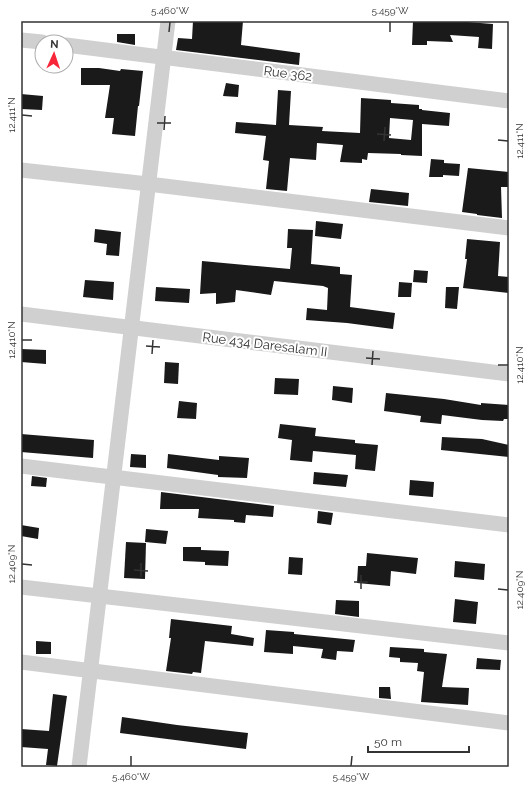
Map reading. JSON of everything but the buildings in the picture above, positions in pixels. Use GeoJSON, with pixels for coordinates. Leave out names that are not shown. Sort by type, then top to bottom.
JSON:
{"type":"FeatureCollection","features":[{"type":"Feature","properties":{"kind":"street"},"geometry":{"type":"LineString","coordinates":[[79,767],[168,21]]}},
{"type":"Feature","properties":{"kind":"street"},"geometry":{"type":"LineString","coordinates":[[21,40],[34,41]]}},
{"type":"Feature","properties":{"kind":"street","name":"Rue 362"},"geometry":{"type":"LineString","coordinates":[[74,46],[509,101]]}},
{"type":"Feature","properties":{"kind":"street"},"geometry":{"type":"LineString","coordinates":[[21,170],[509,228]]}},
{"type":"Feature","properties":{"kind":"street","name":"Rue 434 Daresalam II"},"geometry":{"type":"LineString","coordinates":[[21,314],[509,374]]}},
{"type":"Feature","properties":{"kind":"street"},"geometry":{"type":"LineString","coordinates":[[21,466],[509,525]]}},
{"type":"Feature","properties":{"kind":"street"},"geometry":{"type":"LineString","coordinates":[[21,587],[509,643]]}},
{"type":"Feature","properties":{"kind":"street"},"geometry":{"type":"LineString","coordinates":[[21,662],[91,672],[509,723]]}}]}
